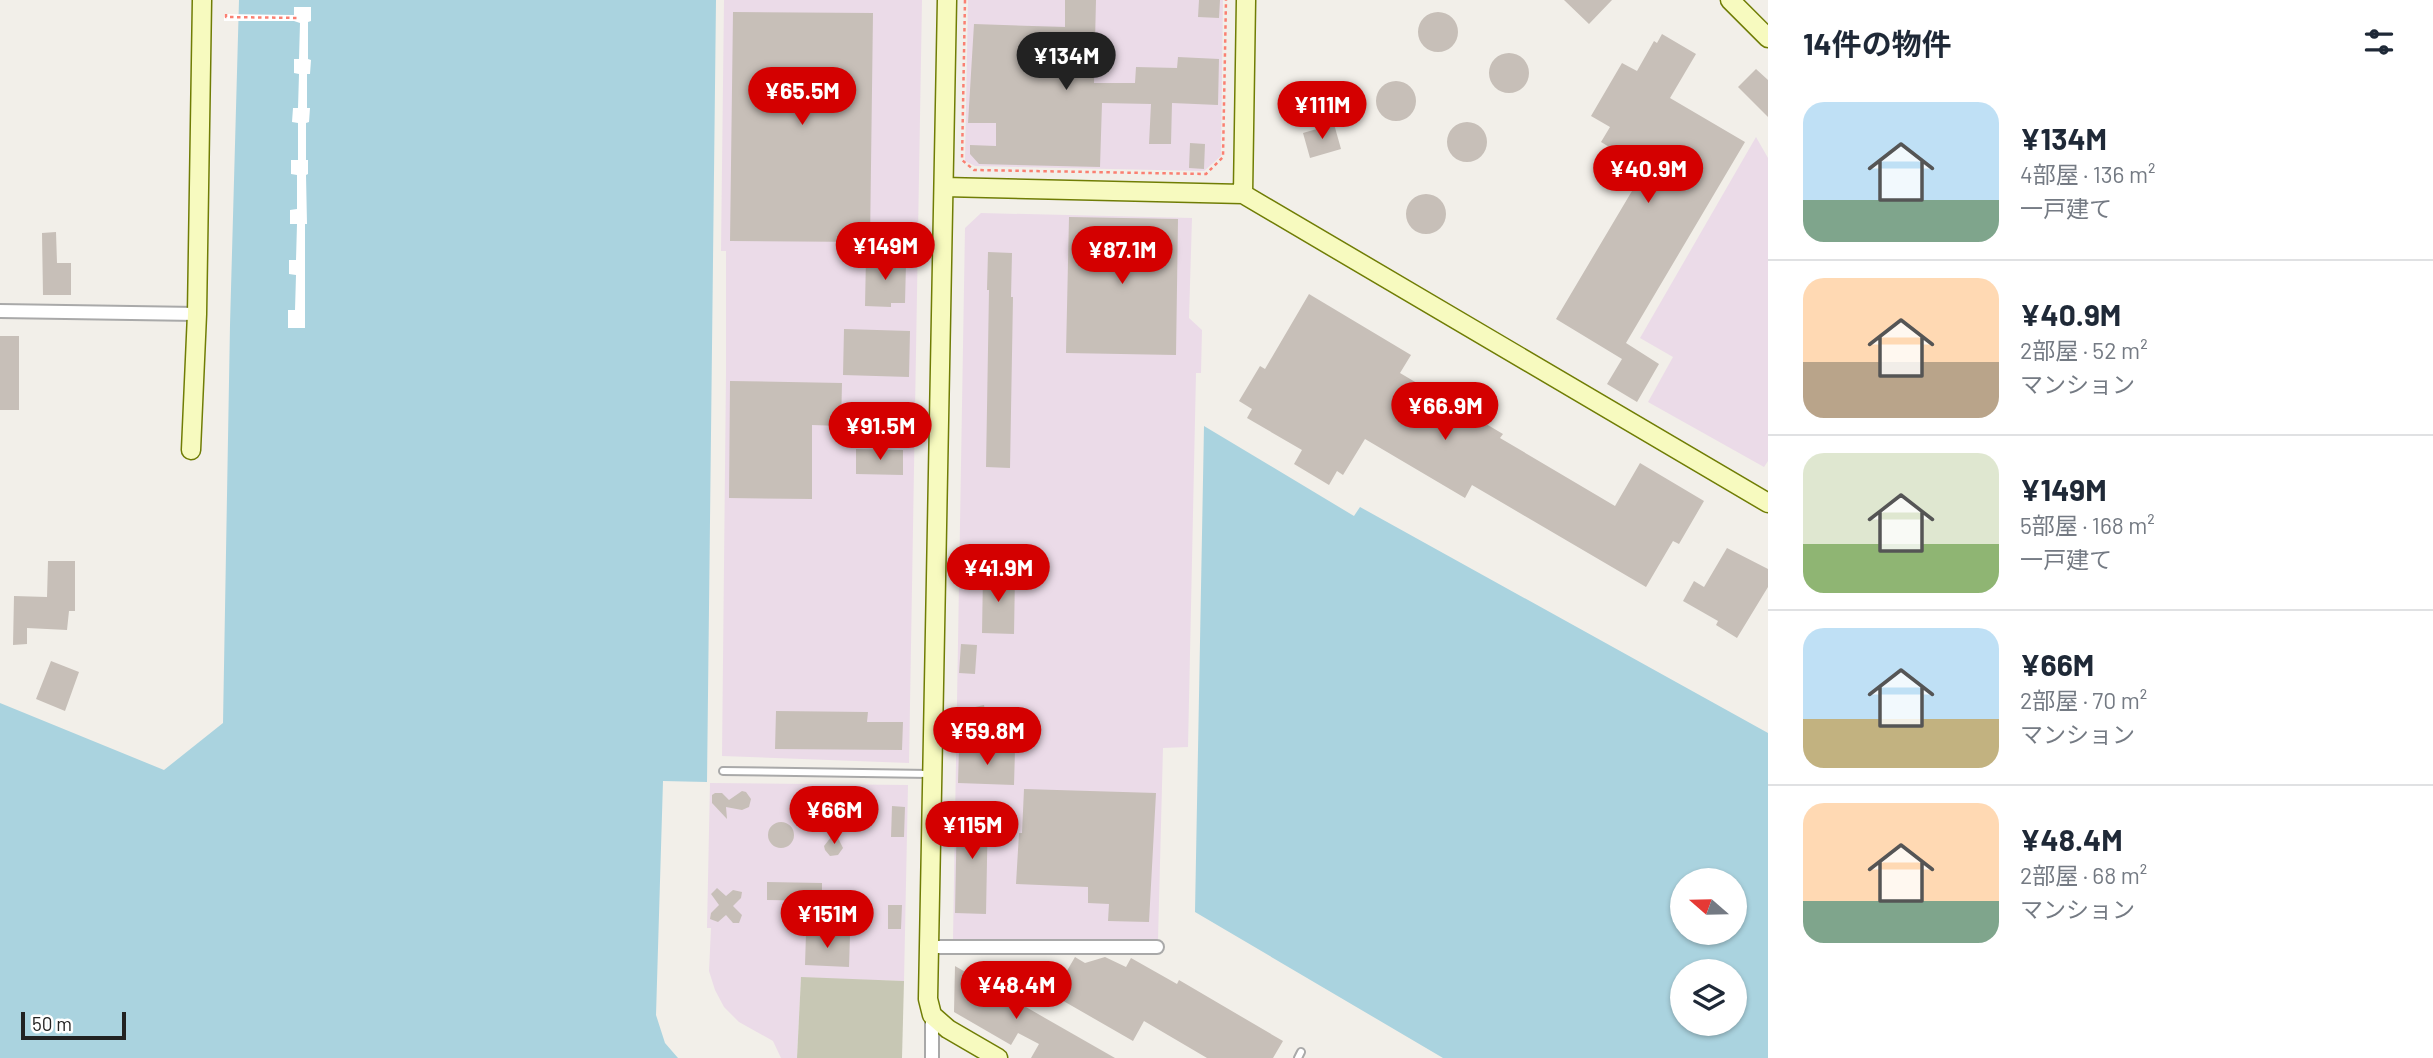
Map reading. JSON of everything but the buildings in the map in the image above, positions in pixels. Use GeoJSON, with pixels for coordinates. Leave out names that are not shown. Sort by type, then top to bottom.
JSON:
{"type":"FeatureCollection","features":[{"type":"Feature","properties":{"kind":"street"},"geometry":{"type":"LineString","coordinates":[[191,450],[197,314],[202,0]]}},
{"type":"Feature","properties":{"kind":"street"},"geometry":{"type":"LineString","coordinates":[[932,1058],[932,1015],[928,999],[947,0]]}},
{"type":"Feature","properties":{"kind":"street"},"geometry":{"type":"LineString","coordinates":[[1243,194],[1246,0]]}},
{"type":"Feature","properties":{"kind":"street"},"geometry":{"type":"LineString","coordinates":[[1730,0],[1768,38]]}},
{"type":"Feature","properties":{"kind":"street"},"geometry":{"type":"LineString","coordinates":[[1749,0],[1750,20]]}},
{"type":"Feature","properties":{"kind":"street"},"geometry":{"type":"LineString","coordinates":[[944,187],[1243,194],[1768,503]]}},
{"type":"Feature","properties":{"kind":"street"},"geometry":{"type":"LineString","coordinates":[[0,311],[197,314]]}},
{"type":"Feature","properties":{"kind":"street"},"geometry":{"type":"LineString","coordinates":[[929,947],[1157,947]]}},
{"type":"Feature","properties":{"kind":"street"},"geometry":{"type":"LineString","coordinates":[[932,1015],[948,1029],[998,1058]]}},
{"type":"Feature","properties":{"kind":"lane"},"geometry":{"type":"LineString","coordinates":[[723,771],[932,774]]}},
{"type":"Feature","properties":{"kind":"path"},"geometry":{"type":"LineString","coordinates":[[965,0],[962,160],[975,170],[1206,174],[1223,157],[1226,0]]}},
{"type":"Feature","properties":{"kind":"path"},"geometry":{"type":"LineString","coordinates":[[226,14],[226,18],[300,18]]}},
{"type":"Feature","properties":{"kind":"shaded area"},"geometry":{"type":"Polygon","coordinates":[[[724,0],[922,0],[909,763],[722,756],[726,374],[726,251],[721,251],[724,0]]]}},
{"type":"Feature","properties":{"kind":"shaded area"},"geometry":{"type":"Polygon","coordinates":[[[968,0],[1223,0],[1221,156],[1204,171],[975,166],[965,161],[968,0]]]}},
{"type":"Feature","properties":{"kind":"shaded area"},"geometry":{"type":"Polygon","coordinates":[[[1756,137],[1768,158],[1768,461],[1764,467],[1648,402],[1673,357],[1640,338],[1756,137]]]}},
{"type":"Feature","properties":{"kind":"shaded area"},"geometry":{"type":"Polygon","coordinates":[[[981,213],[1192,218],[1189,318],[1202,330],[1201,373],[1196,373],[1188,747],[1163,748],[1158,940],[953,939],[965,228],[981,213]]]}},
{"type":"Feature","properties":{"kind":"shaded area"},"geometry":{"type":"Polygon","coordinates":[[[710,783],[908,785],[904,981],[801,978],[797,1058],[781,1058],[773,1041],[739,1022],[724,1007],[715,990],[709,971],[711,928],[707,928],[710,783]]]}},
{"type":"Feature","properties":{"kind":"shaded area"},"geometry":{"type":"Polygon","coordinates":[[[801,977],[904,981],[902,1058],[797,1058],[801,977]]]}},
{"type":"Feature","properties":{"kind":"water"},"geometry":{"type":"Polygon","coordinates":[[[239,0],[716,0],[707,782],[663,781],[656,1015],[665,1043],[678,1058],[0,1058],[0,703],[164,770],[223,723],[239,0]]]}},
{"type":"Feature","properties":{"kind":"water"},"geometry":{"type":"Polygon","coordinates":[[[1204,426],[1354,516],[1360,507],[1768,733],[1768,1058],[1443,1058],[1195,912],[1204,426]]]}},
{"type":"Feature","properties":{"kind":"pier"},"geometry":{"type":"Polygon","coordinates":[[[294,7],[311,7],[311,21],[308,22],[308,59],[311,60],[310,74],[307,74],[307,108],[310,108],[309,122],[306,123],[308,174],[305,328],[288,328],[288,310],[295,310],[296,275],[289,274],[289,260],[296,260],[297,224],[290,224],[290,210],[297,209],[297,175],[291,174],[291,160],[298,160],[298,123],[292,122],[293,108],[298,108],[299,74],[294,73],[294,59],[299,59],[300,23],[224,21],[224,14],[294,15],[294,7]]]}}]}
